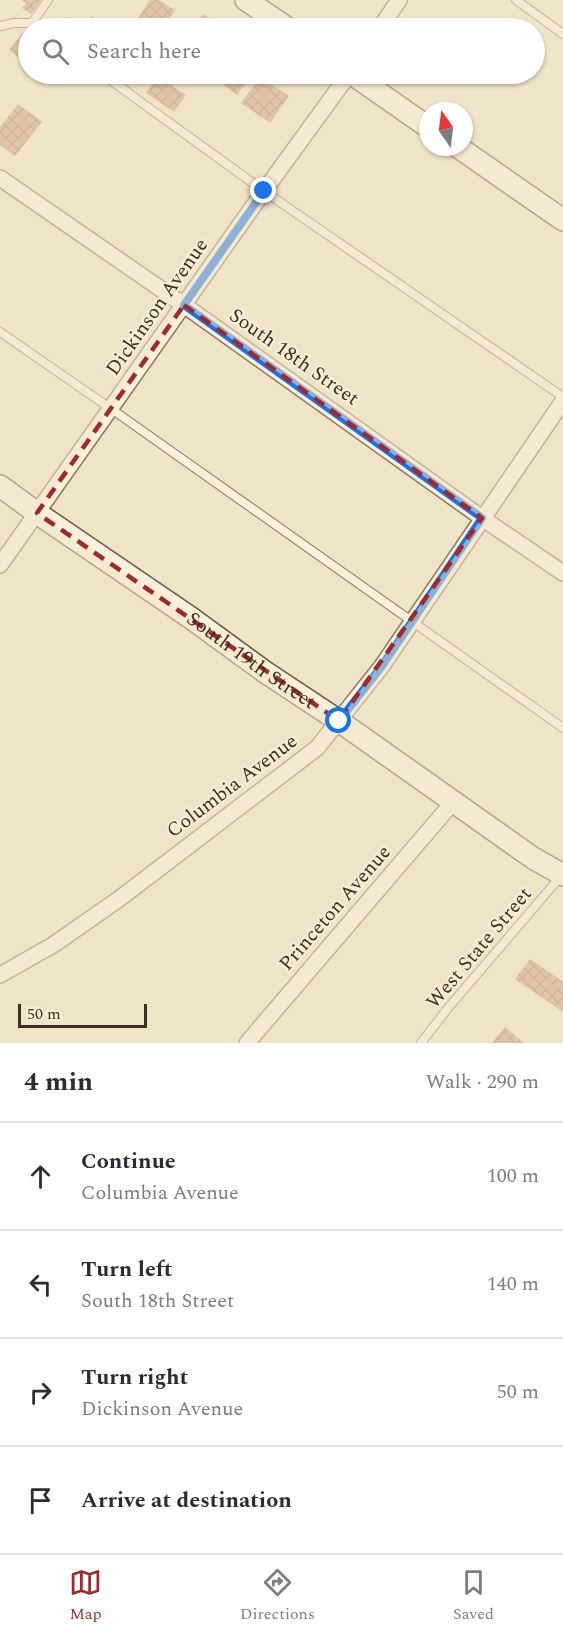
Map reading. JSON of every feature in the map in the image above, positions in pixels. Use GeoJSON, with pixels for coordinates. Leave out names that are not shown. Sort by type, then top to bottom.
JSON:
{"type":"FeatureCollection","features":[{"type":"Feature","properties":{"kind":"street"},"geometry":{"type":"LineString","coordinates":[[246,0],[272,18]]}},
{"type":"Feature","properties":{"kind":"street"},"geometry":{"type":"LineString","coordinates":[[387,18],[399,0]]}},
{"type":"Feature","properties":{"kind":"street","name":"Dickinson Avenue"},"geometry":{"type":"LineString","coordinates":[[0,565],[264,191],[344,84]]}},
{"type":"Feature","properties":{"kind":"street"},"geometry":{"type":"LineString","coordinates":[[366,84],[419,121]]}},
{"type":"Feature","properties":{"kind":"street"},"geometry":{"type":"LineString","coordinates":[[471,156],[563,220]]}},
{"type":"Feature","properties":{"kind":"street","name":"South 18th Street"},"geometry":{"type":"LineString","coordinates":[[0,178],[563,573]]}},
{"type":"Feature","properties":{"kind":"street","name":"Columbia Avenue"},"geometry":{"type":"LineString","coordinates":[[0,975],[53,945],[119,899],[317,748],[382,666],[563,399]]}},
{"type":"Feature","properties":{"kind":"street","name":"South 19th Street"},"geometry":{"type":"LineString","coordinates":[[0,486],[533,858],[563,875]]}},
{"type":"Feature","properties":{"kind":"street","name":"Princeton Avenue"},"geometry":{"type":"LineString","coordinates":[[247,1043],[454,801]]}},
{"type":"Feature","properties":{"kind":"lane"},"geometry":{"type":"LineString","coordinates":[[35,18],[48,0]]}},
{"type":"Feature","properties":{"kind":"lane"},"geometry":{"type":"LineString","coordinates":[[516,0],[541,18]]}},
{"type":"Feature","properties":{"kind":"lane"},"geometry":{"type":"LineString","coordinates":[[545,21],[563,34]]}},
{"type":"Feature","properties":{"kind":"lane"},"geometry":{"type":"LineString","coordinates":[[0,26],[18,23]]}},
{"type":"Feature","properties":{"kind":"lane"},"geometry":{"type":"LineString","coordinates":[[116,84],[264,191],[563,399]]}},
{"type":"Feature","properties":{"kind":"lane"},"geometry":{"type":"LineString","coordinates":[[0,332],[563,728]]}},
{"type":"Feature","properties":{"kind":"lane","name":"West State Street"},"geometry":{"type":"LineString","coordinates":[[421,1043],[448,1008],[563,875]]}},
{"type":"Feature","properties":{"kind":"highlighted area"},"geometry":{"type":"Polygon","coordinates":[[[184,305],[482,518],[339,721],[37,513],[184,305]]]}},
{"type":"Feature","properties":{"kind":"building"},"geometry":{"type":"Polygon","coordinates":[[[22,0],[41,0],[31,14],[22,8],[26,3],[22,0]]]}},
{"type":"Feature","properties":{"kind":"building"},"geometry":{"type":"Polygon","coordinates":[[[150,0],[159,0],[175,10],[170,18],[138,18],[150,0]]]}},
{"type":"Feature","properties":{"kind":"building"},"geometry":{"type":"Polygon","coordinates":[[[18,38],[18,57],[9,50],[18,38]]]}},
{"type":"Feature","properties":{"kind":"building"},"geometry":{"type":"Polygon","coordinates":[[[152,84],[170,84],[186,95],[174,112],[146,93],[152,84]]]}},
{"type":"Feature","properties":{"kind":"building"},"geometry":{"type":"Polygon","coordinates":[[[222,84],[245,84],[237,95],[222,84]]]}},
{"type":"Feature","properties":{"kind":"building"},"geometry":{"type":"Polygon","coordinates":[[[255,84],[271,84],[289,96],[270,123],[241,103],[255,84]]]}},
{"type":"Feature","properties":{"kind":"building"},"geometry":{"type":"Polygon","coordinates":[[[18,104],[42,122],[15,156],[0,145],[0,127],[18,104]]]}},
{"type":"Feature","properties":{"kind":"building"},"geometry":{"type":"Polygon","coordinates":[[[530,959],[563,982],[563,1012],[515,979],[530,959]]]}},
{"type":"Feature","properties":{"kind":"building"},"geometry":{"type":"Polygon","coordinates":[[[505,1027],[524,1043],[492,1043],[505,1027]]]}},
{"type":"Feature","properties":{"kind":"route"},"geometry":{"type":"LineString","coordinates":[[264,191],[184,305],[482,518],[382,666],[339,721]]}}]}
